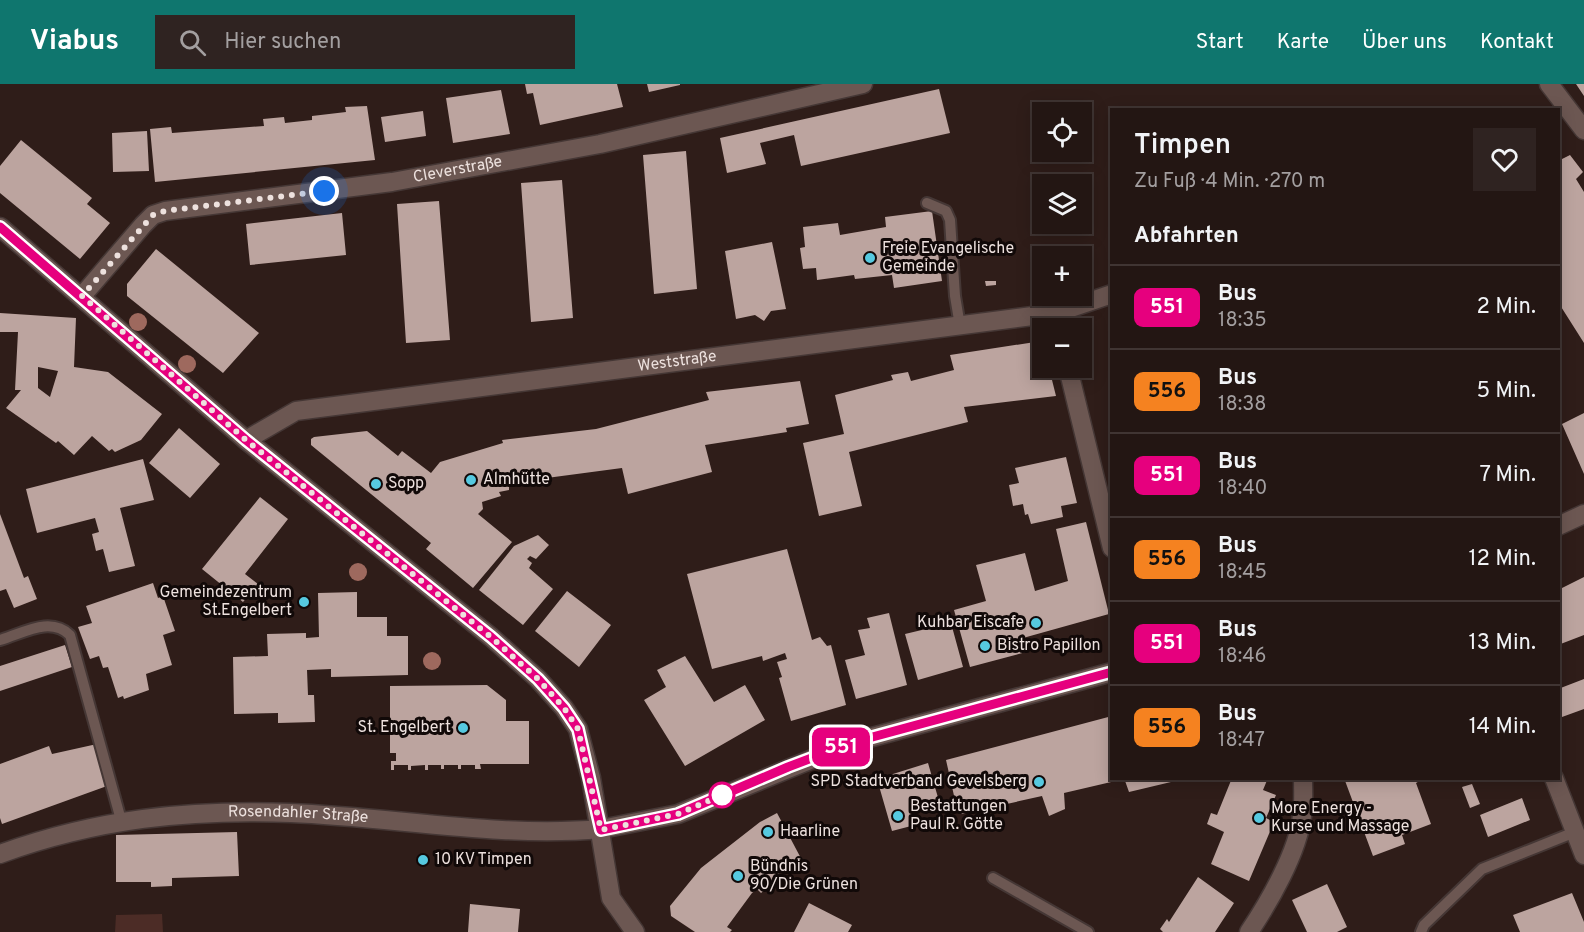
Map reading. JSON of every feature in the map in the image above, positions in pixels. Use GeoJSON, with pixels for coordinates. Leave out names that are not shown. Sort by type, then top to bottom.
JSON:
{"type":"FeatureCollection","features":[{"type":"Feature","properties":{"kind":"street","name":"Cleverstraße"},"geometry":{"type":"LineString","coordinates":[[82,296],[142,225],[153,215],[165,211],[438,174],[600,144],[863,84]]}},
{"type":"Feature","properties":{"kind":"street"},"geometry":{"type":"LineString","coordinates":[[1549,84],[1572,123]]}},
{"type":"Feature","properties":{"kind":"street"},"geometry":{"type":"LineString","coordinates":[[0,227],[246,440],[491,637],[538,679],[564,708],[578,729],[601,830],[611,898],[635,932]]}},
{"type":"Feature","properties":{"kind":"street","name":"Weststraße"},"geometry":{"type":"LineString","coordinates":[[1063,318],[1110,295]]}},
{"type":"Feature","properties":{"kind":"street","name":"Weststraße"},"geometry":{"type":"LineString","coordinates":[[246,440],[296,411],[960,326],[1032,322]]}},
{"type":"Feature","properties":{"kind":"street"},"geometry":{"type":"LineString","coordinates":[[1070,378],[1110,540]]}},
{"type":"Feature","properties":{"kind":"street"},"geometry":{"type":"LineString","coordinates":[[1560,525],[1584,514]]}},
{"type":"Feature","properties":{"kind":"street","name":"Rosendahler Straße"},"geometry":{"type":"LineString","coordinates":[[0,854],[72,830],[121,820],[213,813],[292,813],[539,832],[601,830],[678,814],[788,767],[854,742],[1110,673]]}},
{"type":"Feature","properties":{"kind":"street"},"geometry":{"type":"LineString","coordinates":[[1249,932],[1261,914],[1295,843],[1302,818],[1304,780]]}},
{"type":"Feature","properties":{"kind":"street"},"geometry":{"type":"LineString","coordinates":[[1555,780],[1584,855]]}},
{"type":"Feature","properties":{"kind":"lane"},"geometry":{"type":"LineString","coordinates":[[927,202],[946,211],[950,220],[955,296],[960,326]]}},
{"type":"Feature","properties":{"kind":"lane"},"geometry":{"type":"LineString","coordinates":[[0,640],[48,625],[60,626],[70,635],[121,820]]}},
{"type":"Feature","properties":{"kind":"lane"},"geometry":{"type":"LineString","coordinates":[[1421,932],[1424,925],[1482,869],[1575,832]]}},
{"type":"Feature","properties":{"kind":"lane"},"geometry":{"type":"LineString","coordinates":[[993,878],[1088,932]]}},
{"type":"Feature","properties":{"kind":"shaded area"},"geometry":{"type":"Polygon","coordinates":[[[162,914],[163,932],[115,932],[116,915],[162,914]]]}},
{"type":"Feature","properties":{"kind":"building"},"geometry":{"type":"Polygon","coordinates":[[[525,84],[617,84],[623,107],[540,125],[533,93],[527,94],[525,84]]]}},
{"type":"Feature","properties":{"kind":"building"},"geometry":{"type":"Polygon","coordinates":[[[647,84],[680,84],[680,85],[649,92],[647,84]]]}},
{"type":"Feature","properties":{"kind":"building"},"geometry":{"type":"Polygon","coordinates":[[[1576,84],[1584,84],[1584,96],[1576,84]]]}},
{"type":"Feature","properties":{"kind":"building"},"geometry":{"type":"Polygon","coordinates":[[[939,89],[950,133],[801,166],[794,135],[760,143],[766,164],[727,173],[720,138],[939,89]]]}},
{"type":"Feature","properties":{"kind":"building"},"geometry":{"type":"Polygon","coordinates":[[[501,90],[510,134],[453,143],[446,98],[501,90]]]}},
{"type":"Feature","properties":{"kind":"building"},"geometry":{"type":"Polygon","coordinates":[[[367,106],[375,160],[155,182],[150,129],[171,127],[172,133],[264,126],[263,119],[284,117],[285,123],[312,120],[312,116],[346,112],[345,107],[367,106]]]}},
{"type":"Feature","properties":{"kind":"building"},"geometry":{"type":"Polygon","coordinates":[[[423,111],[426,136],[385,142],[381,117],[423,111]]]}},
{"type":"Feature","properties":{"kind":"building"},"geometry":{"type":"Polygon","coordinates":[[[147,131],[149,171],[113,172],[112,133],[147,131]]]}},
{"type":"Feature","properties":{"kind":"building"},"geometry":{"type":"Polygon","coordinates":[[[21,140],[92,198],[87,204],[110,223],[80,259],[0,193],[0,166],[21,140]]]}},
{"type":"Feature","properties":{"kind":"building"},"geometry":{"type":"Polygon","coordinates":[[[686,151],[697,289],[654,294],[643,155],[686,151]]]}},
{"type":"Feature","properties":{"kind":"building"},"geometry":{"type":"Polygon","coordinates":[[[1570,155],[1583,172],[1576,179],[1584,192],[1584,343],[1560,305],[1560,160],[1570,155]]]}},
{"type":"Feature","properties":{"kind":"building"},"geometry":{"type":"Polygon","coordinates":[[[562,180],[573,318],[531,322],[521,183],[562,180]]]}},
{"type":"Feature","properties":{"kind":"building"},"geometry":{"type":"Polygon","coordinates":[[[439,201],[450,340],[406,343],[397,204],[439,201]]]}},
{"type":"Feature","properties":{"kind":"building","name":"Freie Evangelische Gemeinde"},"geometry":{"type":"Polygon","coordinates":[[[932,211],[942,281],[894,288],[892,275],[855,279],[854,275],[817,280],[816,268],[803,269],[800,248],[805,247],[803,227],[838,223],[840,235],[886,227],[885,217],[932,211]]]}},
{"type":"Feature","properties":{"kind":"building"},"geometry":{"type":"Polygon","coordinates":[[[342,213],[346,255],[250,265],[246,224],[342,213]]]}},
{"type":"Feature","properties":{"kind":"building"},"geometry":{"type":"Polygon","coordinates":[[[772,242],[786,309],[771,311],[764,321],[755,315],[736,319],[725,251],[772,242]]]}},
{"type":"Feature","properties":{"kind":"building"},"geometry":{"type":"Polygon","coordinates":[[[156,249],[259,333],[223,373],[127,296],[127,284],[156,249]]]}},
{"type":"Feature","properties":{"kind":"building"},"geometry":{"type":"Polygon","coordinates":[[[985,281],[996,281],[996,285],[986,286],[985,281]]]}},
{"type":"Feature","properties":{"kind":"building"},"geometry":{"type":"Polygon","coordinates":[[[0,313],[76,318],[74,367],[108,372],[162,414],[141,440],[115,452],[112,449],[109,451],[92,436],[74,455],[58,441],[56,443],[6,408],[21,390],[15,390],[18,332],[0,332],[0,313]],[[38,367],[38,388],[50,397],[58,371],[38,367]]]}},
{"type":"Feature","properties":{"kind":"building"},"geometry":{"type":"Polygon","coordinates":[[[1032,342],[1032,378],[1052,378],[1056,396],[964,407],[968,422],[849,452],[862,506],[819,516],[803,443],[844,434],[835,395],[893,380],[891,375],[908,372],[911,381],[954,370],[950,355],[1032,342]]]}},
{"type":"Feature","properties":{"kind":"building"},"geometry":{"type":"Polygon","coordinates":[[[800,381],[809,424],[786,428],[787,432],[705,445],[712,472],[628,494],[622,468],[509,483],[509,490],[499,492],[501,496],[482,502],[483,509],[478,514],[512,542],[473,588],[426,549],[431,543],[311,445],[311,439],[314,437],[367,431],[398,456],[402,451],[431,473],[440,462],[503,443],[502,440],[596,429],[709,400],[706,392],[800,381]]]}},
{"type":"Feature","properties":{"kind":"building"},"geometry":{"type":"Polygon","coordinates":[[[1584,413],[1584,474],[1562,424],[1584,413]]]}},
{"type":"Feature","properties":{"kind":"building"},"geometry":{"type":"Polygon","coordinates":[[[179,428],[220,464],[190,498],[149,463],[179,428]]]}},
{"type":"Feature","properties":{"kind":"building"},"geometry":{"type":"Polygon","coordinates":[[[1066,457],[1077,503],[1061,506],[1063,517],[1031,524],[1028,514],[1025,515],[1023,504],[1013,506],[1009,485],[1019,483],[1015,468],[1066,457]]]}},
{"type":"Feature","properties":{"kind":"building"},"geometry":{"type":"Polygon","coordinates":[[[143,459],[154,500],[120,508],[135,566],[109,572],[103,549],[96,551],[92,534],[99,532],[95,518],[37,533],[26,489],[143,459]]]}},
{"type":"Feature","properties":{"kind":"building"},"geometry":{"type":"Polygon","coordinates":[[[260,497],[288,519],[245,574],[258,584],[243,602],[202,569],[260,497]]]}},
{"type":"Feature","properties":{"kind":"building"},"geometry":{"type":"Polygon","coordinates":[[[0,514],[24,578],[28,576],[37,599],[14,608],[6,589],[0,591],[0,514]]]}},
{"type":"Feature","properties":{"kind":"building"},"geometry":{"type":"Polygon","coordinates":[[[1086,522],[1109,614],[1023,638],[1026,652],[970,667],[954,610],[986,601],[976,565],[1025,553],[1035,591],[1068,581],[1056,529],[1086,522]]]}},
{"type":"Feature","properties":{"kind":"building"},"geometry":{"type":"Polygon","coordinates":[[[538,535],[549,545],[536,559],[530,556],[527,559],[532,563],[529,568],[553,589],[523,625],[479,590],[514,546],[538,535]]]}},
{"type":"Feature","properties":{"kind":"building"},"geometry":{"type":"Polygon","coordinates":[[[787,549],[812,640],[820,637],[827,646],[831,645],[846,705],[791,721],[777,662],[787,659],[785,653],[763,661],[762,656],[712,669],[687,574],[787,549]]]}},
{"type":"Feature","properties":{"kind":"building"},"geometry":{"type":"Polygon","coordinates":[[[1584,577],[1584,635],[1560,644],[1560,589],[1584,577]]]}},
{"type":"Feature","properties":{"kind":"building"},"geometry":{"type":"Polygon","coordinates":[[[153,583],[158,598],[163,596],[175,631],[163,635],[172,665],[146,674],[149,690],[124,699],[123,696],[118,698],[108,667],[103,668],[99,656],[90,659],[78,627],[92,623],[86,606],[153,583]]]}},
{"type":"Feature","properties":{"kind":"building"},"geometry":{"type":"Polygon","coordinates":[[[567,591],[611,625],[579,667],[535,631],[567,591]]]}},
{"type":"Feature","properties":{"kind":"building"},"geometry":{"type":"Polygon","coordinates":[[[357,592],[357,617],[387,617],[387,636],[408,636],[408,675],[331,677],[331,669],[307,670],[308,695],[314,695],[315,722],[278,723],[278,713],[234,714],[233,657],[268,656],[267,634],[306,633],[306,638],[319,637],[318,593],[357,592]]]}},
{"type":"Feature","properties":{"kind":"building"},"geometry":{"type":"Polygon","coordinates":[[[889,613],[907,685],[856,699],[845,660],[865,655],[858,630],[870,628],[867,618],[889,613]]]}},
{"type":"Feature","properties":{"kind":"building"},"geometry":{"type":"Polygon","coordinates":[[[951,623],[963,667],[918,680],[905,634],[951,623]]]}},
{"type":"Feature","properties":{"kind":"building"},"geometry":{"type":"Polygon","coordinates":[[[65,645],[72,667],[0,691],[0,666],[65,645]]]}},
{"type":"Feature","properties":{"kind":"building"},"geometry":{"type":"Polygon","coordinates":[[[685,656],[714,702],[745,685],[765,720],[685,766],[644,700],[666,687],[657,670],[685,656]]]}},
{"type":"Feature","properties":{"kind":"building"},"geometry":{"type":"Polygon","coordinates":[[[1584,679],[1584,709],[1562,717],[1560,688],[1584,679]]]}},
{"type":"Feature","properties":{"kind":"building","name":"St. Engelbert"},"geometry":{"type":"Polygon","coordinates":[[[487,685],[506,700],[506,721],[529,721],[529,764],[480,764],[481,769],[475,769],[475,765],[461,765],[461,769],[458,769],[458,765],[444,765],[444,769],[441,769],[441,765],[428,765],[428,770],[425,770],[425,765],[411,766],[411,770],[408,770],[408,765],[394,765],[394,770],[391,770],[391,761],[396,761],[396,753],[390,753],[390,733],[397,733],[397,723],[390,723],[390,686],[487,685]]]}},
{"type":"Feature","properties":{"kind":"building"},"geometry":{"type":"Polygon","coordinates":[[[1110,717],[1110,780],[1120,780],[1064,793],[1065,809],[1049,816],[1042,796],[962,814],[957,809],[946,760],[1110,717]]]}},
{"type":"Feature","properties":{"kind":"building"},"geometry":{"type":"Polygon","coordinates":[[[97,744],[107,786],[2,824],[0,764],[49,746],[52,754],[97,744]]]}},
{"type":"Feature","properties":{"kind":"building"},"geometry":{"type":"Polygon","coordinates":[[[928,763],[939,801],[911,809],[915,825],[892,831],[877,779],[928,763]]]}},
{"type":"Feature","properties":{"kind":"building"},"geometry":{"type":"Polygon","coordinates":[[[1125,780],[1171,780],[1171,782],[1129,792],[1125,780]]]}},
{"type":"Feature","properties":{"kind":"building"},"geometry":{"type":"Polygon","coordinates":[[[1231,780],[1267,780],[1263,790],[1276,795],[1266,818],[1274,822],[1249,881],[1211,864],[1224,832],[1207,824],[1211,813],[1217,815],[1231,780]]]}},
{"type":"Feature","properties":{"kind":"building"},"geometry":{"type":"Polygon","coordinates":[[[1345,780],[1421,780],[1416,783],[1431,824],[1402,835],[1405,844],[1373,856],[1345,780]]]}},
{"type":"Feature","properties":{"kind":"building"},"geometry":{"type":"Polygon","coordinates":[[[1472,784],[1480,804],[1470,808],[1462,787],[1472,784]]]}},
{"type":"Feature","properties":{"kind":"building"},"geometry":{"type":"Polygon","coordinates":[[[1522,798],[1530,820],[1488,837],[1480,815],[1522,798]]]}},
{"type":"Feature","properties":{"kind":"building"},"geometry":{"type":"Polygon","coordinates":[[[777,813],[804,864],[802,865],[800,860],[778,872],[781,877],[761,893],[757,889],[752,893],[727,927],[732,930],[730,932],[695,932],[671,916],[670,906],[701,868],[760,822],[777,813]]]}},
{"type":"Feature","properties":{"kind":"building"},"geometry":{"type":"Polygon","coordinates":[[[237,832],[239,876],[172,878],[172,886],[151,887],[151,882],[116,882],[116,835],[237,832]]]}},
{"type":"Feature","properties":{"kind":"building","name":"10 KV Timpen"},"geometry":{"type":"Polygon","coordinates":[[[418,855],[427,855],[428,865],[418,865],[418,855]]]}},
{"type":"Feature","properties":{"kind":"building"},"geometry":{"type":"Polygon","coordinates":[[[1198,877],[1234,903],[1215,932],[1163,932],[1160,929],[1167,919],[1169,922],[1198,877]]]}},
{"type":"Feature","properties":{"kind":"building"},"geometry":{"type":"Polygon","coordinates":[[[1327,884],[1347,927],[1337,932],[1307,932],[1292,900],[1327,884]]]}},
{"type":"Feature","properties":{"kind":"building"},"geometry":{"type":"Polygon","coordinates":[[[1572,893],[1584,922],[1584,932],[1520,932],[1513,915],[1572,893]]]}},
{"type":"Feature","properties":{"kind":"building"},"geometry":{"type":"Polygon","coordinates":[[[809,903],[852,925],[848,932],[794,932],[809,903]]]}},
{"type":"Feature","properties":{"kind":"building"},"geometry":{"type":"Polygon","coordinates":[[[470,904],[520,909],[518,932],[468,932],[470,904]]]}},
{"type":"Feature","properties":{"kind":"bus line","name":"551"},"geometry":{"type":"LineString","coordinates":[[0,227],[246,440],[491,637],[538,679],[564,708],[578,729],[584,746],[601,830],[644,823],[678,814],[788,767],[854,742],[1110,673]]}},
{"type":"Feature","properties":{"kind":"place","name":"Freie Evangelische Gemeinde"},"geometry":{"type":"Point","coordinates":[870,258]}},
{"type":"Feature","properties":{"kind":"place","name":"Almhütte"},"geometry":{"type":"Point","coordinates":[471,480]}},
{"type":"Feature","properties":{"kind":"place","name":"Sopp"},"geometry":{"type":"Point","coordinates":[376,484]}},
{"type":"Feature","properties":{"kind":"place","name":"Gemeindezentrum St.Engelbert"},"geometry":{"type":"Point","coordinates":[304,602]}},
{"type":"Feature","properties":{"kind":"place","name":"Kuhbar Eiscafe"},"geometry":{"type":"Point","coordinates":[1036,623]}},
{"type":"Feature","properties":{"kind":"place","name":"Bistro Papillon"},"geometry":{"type":"Point","coordinates":[985,646]}},
{"type":"Feature","properties":{"kind":"place","name":"St. Engelbert"},"geometry":{"type":"Point","coordinates":[463,728]}},
{"type":"Feature","properties":{"kind":"place","name":"SPD Stadtverband Gevelsberg"},"geometry":{"type":"Point","coordinates":[1039,782]}},
{"type":"Feature","properties":{"kind":"place","name":"Bestattungen Paul R. Götte"},"geometry":{"type":"Point","coordinates":[898,816]}},
{"type":"Feature","properties":{"kind":"place","name":"More Energy - Kurse und Massage"},"geometry":{"type":"Point","coordinates":[1259,818]}},
{"type":"Feature","properties":{"kind":"place","name":"Haarline"},"geometry":{"type":"Point","coordinates":[768,832]}},
{"type":"Feature","properties":{"kind":"place","name":"10 KV Timpen"},"geometry":{"type":"Point","coordinates":[423,860]}},
{"type":"Feature","properties":{"kind":"place","name":"Bündnis 90/Die Grünen"},"geometry":{"type":"Point","coordinates":[738,876]}},
{"type":"Feature","properties":{"kind":"route"},"geometry":{"type":"LineString","coordinates":[[324,191],[165,211],[153,215],[82,296],[246,440],[491,637],[538,679],[564,708],[578,729],[584,746],[601,830],[644,823],[678,814],[722,795]]}}]}
